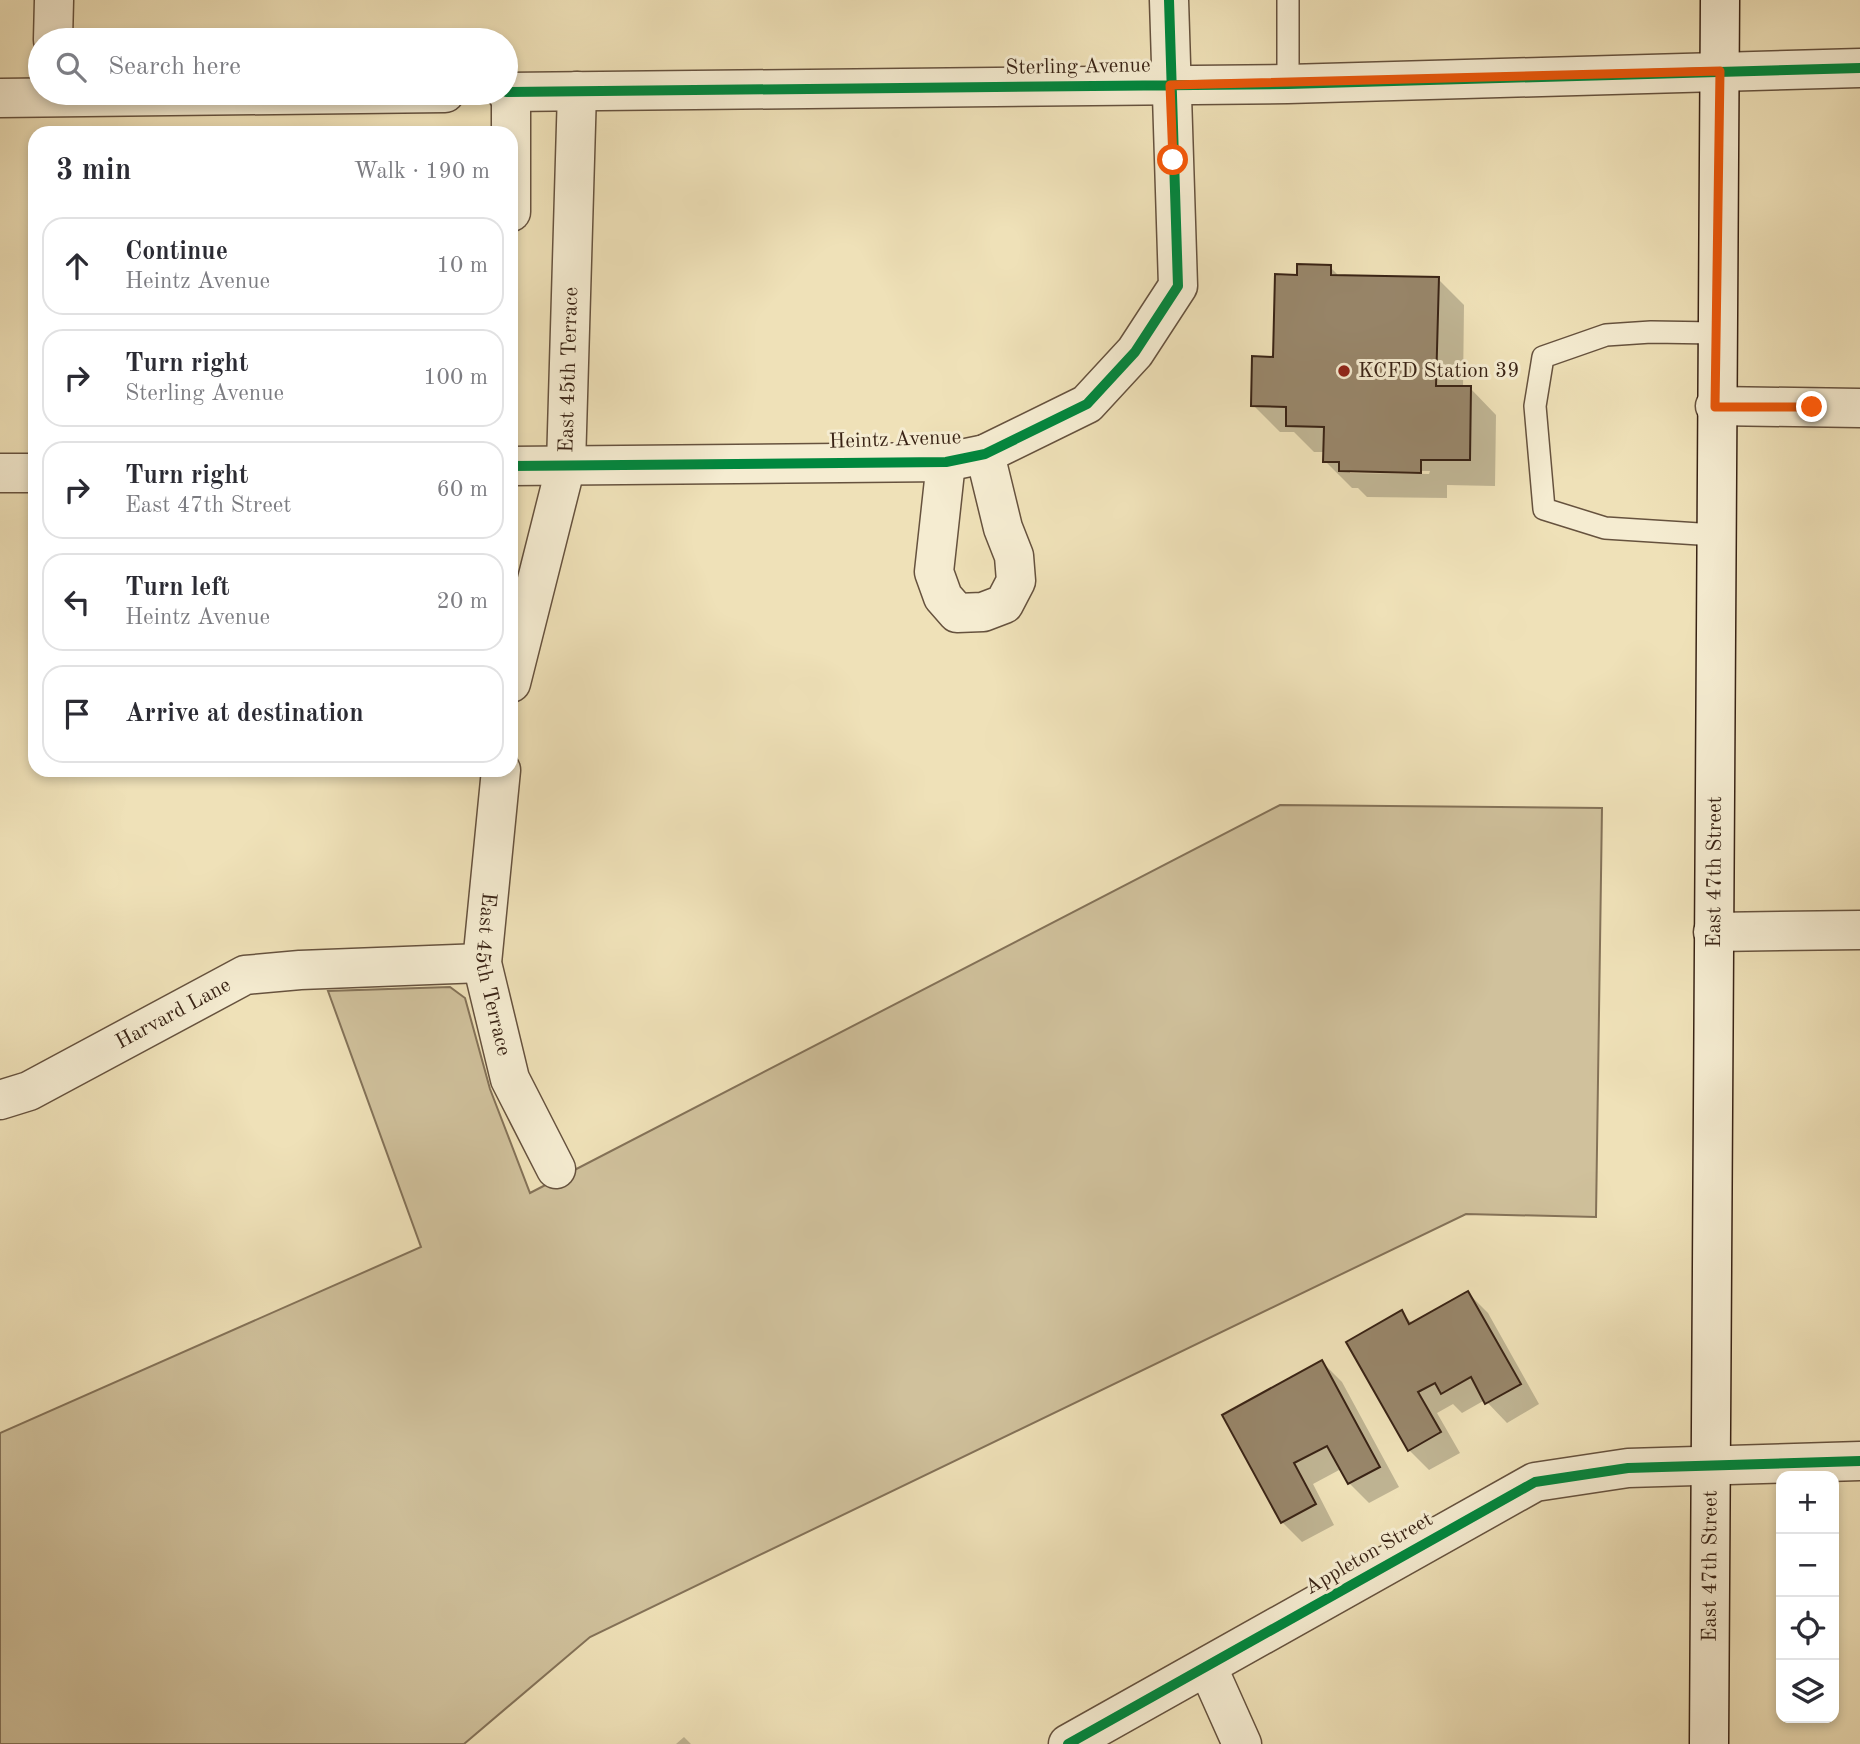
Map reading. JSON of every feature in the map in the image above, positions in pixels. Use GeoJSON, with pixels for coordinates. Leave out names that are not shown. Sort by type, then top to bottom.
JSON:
{"type":"FeatureCollection","features":[{"type":"Feature","properties":{"kind":"street"},"geometry":{"type":"LineString","coordinates":[[53,28],[54,0]]}},
{"type":"Feature","properties":{"kind":"street","name":"Heintz Avenue"},"geometry":{"type":"LineString","coordinates":[[518,466],[946,461],[985,454],[1087,404],[1135,352],[1178,286],[1169,0]]}},
{"type":"Feature","properties":{"kind":"street","name":"East 47th Street"},"geometry":{"type":"LineString","coordinates":[[1709,1744],[1715,407],[1720,0]]}},
{"type":"Feature","properties":{"kind":"street","name":"Sterling Avenue"},"geometry":{"type":"LineString","coordinates":[[518,92],[1288,84],[1860,68]]}},
{"type":"Feature","properties":{"kind":"street","name":"East 45th Terrace"},"geometry":{"type":"LineString","coordinates":[[518,655],[566,465],[577,92]]}},
{"type":"Feature","properties":{"kind":"street"},"geometry":{"type":"LineString","coordinates":[[0,98],[28,96]]}},
{"type":"Feature","properties":{"kind":"street"},"geometry":{"type":"LineString","coordinates":[[508,105],[509,126]]}},
{"type":"Feature","properties":{"kind":"street"},"geometry":{"type":"LineString","coordinates":[[1715,407],[1860,408]]}},
{"type":"Feature","properties":{"kind":"street"},"geometry":{"type":"LineString","coordinates":[[946,461],[934,572],[943,597],[957,613],[982,612],[1003,604],[1016,581],[1014,556],[1003,528],[985,454]]}},
{"type":"Feature","properties":{"kind":"street"},"geometry":{"type":"LineString","coordinates":[[0,474],[28,473]]}},
{"type":"Feature","properties":{"kind":"street","name":"East 45th Terrace"},"geometry":{"type":"LineString","coordinates":[[500,777],[482,963],[510,1079],[556,1169]]}},
{"type":"Feature","properties":{"kind":"street"},"geometry":{"type":"LineString","coordinates":[[1713,932],[1860,930]]}},
{"type":"Feature","properties":{"kind":"street","name":"Harvard Lane"},"geometry":{"type":"LineString","coordinates":[[0,1100],[29,1091],[245,975],[300,970],[482,963]]}},
{"type":"Feature","properties":{"kind":"street","name":"Appleton Street"},"geometry":{"type":"LineString","coordinates":[[1068,1744],[1208,1668],[1535,1482],[1628,1468],[1710,1463],[1860,1461]]}},
{"type":"Feature","properties":{"kind":"street"},"geometry":{"type":"LineString","coordinates":[[1208,1668],[1242,1744]]}},
{"type":"Feature","properties":{"kind":"lane"},"geometry":{"type":"LineString","coordinates":[[1288,0],[1288,84]]}},
{"type":"Feature","properties":{"kind":"lane"},"geometry":{"type":"LineString","coordinates":[[1715,535],[1605,528],[1544,509],[1535,406],[1543,357],[1606,335],[1651,332],[1716,333]]}},
{"type":"Feature","properties":{"kind":"shaded area"},"geometry":{"type":"Polygon","coordinates":[[[1280,805],[1602,808],[1596,1217],[1466,1214],[590,1637],[464,1744],[0,1744],[0,1433],[421,1247],[328,991],[450,987],[465,998],[490,1089],[530,1193],[1280,805]]]}},
{"type":"Feature","properties":{"kind":"building","name":"KCFD Station 39"},"geometry":{"type":"Polygon","coordinates":[[[1297,264],[1331,265],[1331,275],[1439,277],[1436,386],[1471,386],[1470,460],[1421,460],[1421,473],[1339,471],[1339,462],[1323,462],[1324,427],[1286,426],[1286,407],[1251,406],[1252,356],[1273,357],[1275,274],[1297,275],[1297,264]]]}},
{"type":"Feature","properties":{"kind":"building"},"geometry":{"type":"Polygon","coordinates":[[[1468,1291],[1521,1384],[1485,1404],[1471,1377],[1441,1394],[1435,1383],[1418,1392],[1441,1432],[1408,1451],[1346,1342],[1402,1310],[1409,1324],[1468,1291]]]}},
{"type":"Feature","properties":{"kind":"building"},"geometry":{"type":"Polygon","coordinates":[[[1322,1360],[1380,1467],[1348,1484],[1327,1446],[1294,1463],[1316,1504],[1281,1523],[1222,1415],[1322,1360]]]}},
{"type":"Feature","properties":{"kind":"cycle path"},"geometry":{"type":"LineString","coordinates":[[518,466],[946,462],[985,454],[1087,404],[1135,352],[1178,286],[1169,0]]}},
{"type":"Feature","properties":{"kind":"cycle path"},"geometry":{"type":"LineString","coordinates":[[518,92],[1288,84],[1860,68]]}},
{"type":"Feature","properties":{"kind":"cycle path"},"geometry":{"type":"LineString","coordinates":[[1068,1744],[1535,1482],[1628,1468],[1860,1461]]}},
{"type":"Feature","properties":{"kind":"place","name":"KCFD Station 39"},"geometry":{"type":"Point","coordinates":[1344,371]}},
{"type":"Feature","properties":{"kind":"route"},"geometry":{"type":"LineString","coordinates":[[1173,160],[1170,85],[1720,71],[1715,407],[1812,407]]}}]}
